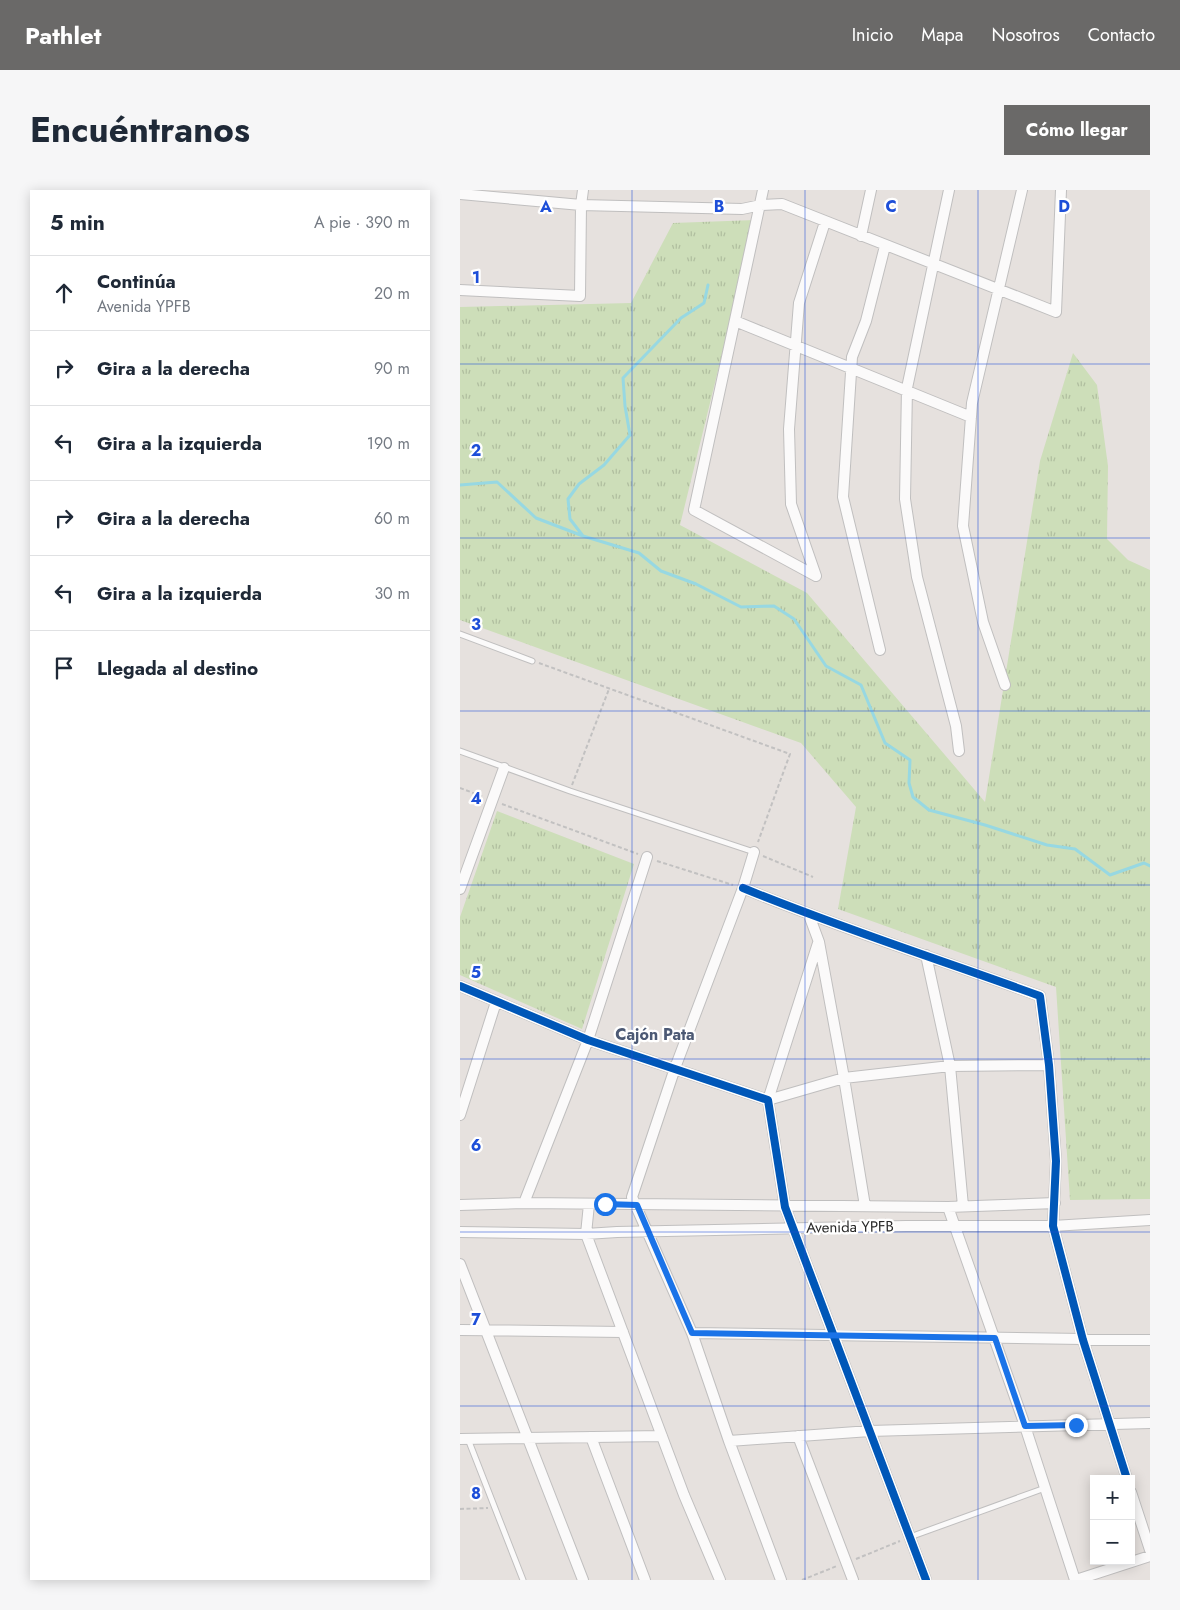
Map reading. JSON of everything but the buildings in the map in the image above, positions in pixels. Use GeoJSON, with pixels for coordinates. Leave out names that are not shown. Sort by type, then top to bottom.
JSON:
{"type":"FeatureCollection","features":[{"type":"Feature","properties":{"kind":"street"},"geometry":{"type":"LineString","coordinates":[[460,290],[580,296],[581,205],[583,190]]}},
{"type":"Feature","properties":{"kind":"street"},"geometry":{"type":"LineString","coordinates":[[763,190],[694,510],[816,576],[791,504],[789,429],[799,303],[825,222]]}},
{"type":"Feature","properties":{"kind":"street"},"geometry":{"type":"LineString","coordinates":[[861,236],[871,190]]}},
{"type":"Feature","properties":{"kind":"street"},"geometry":{"type":"LineString","coordinates":[[949,190],[932,264],[907,391],[905,499],[917,577],[956,726],[959,751]]}},
{"type":"Feature","properties":{"kind":"street"},"geometry":{"type":"LineString","coordinates":[[1005,685],[983,622],[963,526],[972,403],[1022,190]]}},
{"type":"Feature","properties":{"kind":"street"},"geometry":{"type":"LineString","coordinates":[[460,194],[581,205],[742,209],[761,205],[782,204],[1056,312],[1061,190]]}},
{"type":"Feature","properties":{"kind":"street"},"geometry":{"type":"LineString","coordinates":[[880,650],[843,497],[852,357],[866,321],[885,246]]}},
{"type":"Feature","properties":{"kind":"street"},"geometry":{"type":"LineString","coordinates":[[735,321],[971,418]]}},
{"type":"Feature","properties":{"kind":"street"},"geometry":{"type":"LineString","coordinates":[[460,889],[504,768]]}},
{"type":"Feature","properties":{"kind":"street"},"geometry":{"type":"LineString","coordinates":[[754,852],[743,888],[675,1068],[632,1196],[692,1333],[729,1441],[781,1580]]}},
{"type":"Feature","properties":{"kind":"street"},"geometry":{"type":"LineString","coordinates":[[524,1203],[588,1040],[647,857]]}},
{"type":"Feature","properties":{"kind":"street"},"geometry":{"type":"LineString","coordinates":[[743,888],[809,916],[1040,996],[1049,1065],[1056,1161],[1054,1226],[1083,1340],[1126,1475]]}},
{"type":"Feature","properties":{"kind":"street"},"geometry":{"type":"LineString","coordinates":[[809,916],[819,942],[866,1206]]}},
{"type":"Feature","properties":{"kind":"street"},"geometry":{"type":"LineString","coordinates":[[819,942],[768,1100],[785,1207],[926,1580]]}},
{"type":"Feature","properties":{"kind":"street"},"geometry":{"type":"LineString","coordinates":[[926,955],[950,1066],[963,1206]]}},
{"type":"Feature","properties":{"kind":"street"},"geometry":{"type":"LineString","coordinates":[[460,986],[588,1040],[768,1100],[844,1078],[950,1066],[1049,1065]]}},
{"type":"Feature","properties":{"kind":"street"},"geometry":{"type":"LineString","coordinates":[[460,1115],[462,1102],[496,1002]]}},
{"type":"Feature","properties":{"kind":"street","name":"Avenida YPFB"},"geometry":{"type":"LineString","coordinates":[[460,1206],[524,1203],[785,1207],[948,1207],[1056,1203]]}},
{"type":"Feature","properties":{"kind":"street"},"geometry":{"type":"LineString","coordinates":[[589,1204],[586,1234],[684,1495],[720,1580]]}},
{"type":"Feature","properties":{"kind":"street"},"geometry":{"type":"LineString","coordinates":[[948,1207],[1025,1426],[1075,1580],[1150,1556]]}},
{"type":"Feature","properties":{"kind":"street","name":"Avenida YPFB"},"geometry":{"type":"LineString","coordinates":[[460,1232],[586,1234],[793,1228],[1054,1226],[1150,1220]]}},
{"type":"Feature","properties":{"kind":"street"},"geometry":{"type":"LineString","coordinates":[[460,1264],[583,1580]]}},
{"type":"Feature","properties":{"kind":"street"},"geometry":{"type":"LineString","coordinates":[[460,1330],[623,1332]]}},
{"type":"Feature","properties":{"kind":"street"},"geometry":{"type":"LineString","coordinates":[[692,1333],[1150,1340]]}},
{"type":"Feature","properties":{"kind":"street"},"geometry":{"type":"LineString","coordinates":[[729,1441],[870,1431],[1150,1423]]}},
{"type":"Feature","properties":{"kind":"street"},"geometry":{"type":"LineString","coordinates":[[464,1439],[662,1436]]}},
{"type":"Feature","properties":{"kind":"street"},"geometry":{"type":"LineString","coordinates":[[798,1436],[853,1580]]}},
{"type":"Feature","properties":{"kind":"street"},"geometry":{"type":"LineString","coordinates":[[591,1437],[645,1580]]}},
{"type":"Feature","properties":{"kind":"street"},"geometry":{"type":"LineString","coordinates":[[1135,1504],[1150,1550]]}},
{"type":"Feature","properties":{"kind":"lane"},"geometry":{"type":"LineString","coordinates":[[460,634],[532,661]]}},
{"type":"Feature","properties":{"kind":"lane"},"geometry":{"type":"LineString","coordinates":[[460,751],[570,791],[754,852]]}},
{"type":"Feature","properties":{"kind":"lane"},"geometry":{"type":"LineString","coordinates":[[464,1439],[495,1508],[523,1580]]}},
{"type":"Feature","properties":{"kind":"lane"},"geometry":{"type":"LineString","coordinates":[[910,1538],[1044,1488]]}},
{"type":"Feature","properties":{"kind":"path"},"geometry":{"type":"LineString","coordinates":[[532,661],[790,754],[754,852],[813,876]]}},
{"type":"Feature","properties":{"kind":"path"},"geometry":{"type":"LineString","coordinates":[[570,791],[609,689]]}},
{"type":"Feature","properties":{"kind":"path"},"geometry":{"type":"LineString","coordinates":[[460,788],[647,857],[743,888]]}},
{"type":"Feature","properties":{"kind":"path"},"geometry":{"type":"LineString","coordinates":[[460,1509],[495,1508]]}},
{"type":"Feature","properties":{"kind":"green space"},"geometry":{"type":"Polygon","coordinates":[[[755,220],[680,525],[807,593],[985,802],[1040,461],[1073,353],[1097,385],[1108,466],[1107,539],[1128,560],[1150,570],[1150,1199],[1070,1200],[1056,987],[838,909],[856,807],[801,743],[460,620],[460,307],[631,303],[673,223],[755,220]]]}},
{"type":"Feature","properties":{"kind":"green space"},"geometry":{"type":"Polygon","coordinates":[[[497,811],[634,864],[582,1029],[460,975],[460,917],[497,811]]]}},
{"type":"Feature","properties":{"kind":"waterway"},"geometry":{"type":"LineString","coordinates":[[583,536],[570,519],[568,499],[579,484],[604,465],[630,435],[623,378],[681,318],[704,303],[708,285]]}},
{"type":"Feature","properties":{"kind":"waterway"},"geometry":{"type":"LineString","coordinates":[[460,485],[497,482],[536,518],[583,536],[639,553],[661,571],[696,584],[741,607],[774,606],[794,619],[826,666],[861,685],[885,743],[910,760],[909,783],[913,797],[929,810],[985,825],[1047,845],[1075,849],[1110,875],[1144,863],[1150,866]]}},
{"type":"Feature","properties":{"kind":"cycle path"},"geometry":{"type":"LineString","coordinates":[[743,888],[853,930],[1040,996],[1049,1065],[1056,1161],[1053,1226],[1083,1340],[1126,1475]]}},
{"type":"Feature","properties":{"kind":"cycle path"},"geometry":{"type":"LineString","coordinates":[[460,986],[588,1040],[768,1100],[785,1207],[926,1580]]}},
{"type":"Feature","properties":{"kind":"district","name":"Cajón Pata"},"geometry":{"type":"Point","coordinates":[655,1034]}},
{"type":"Feature","properties":{"kind":"route"},"geometry":{"type":"LineString","coordinates":[[605,1204],[637,1205],[692,1333],[995,1338],[1025,1426],[1076,1425]]}}]}
